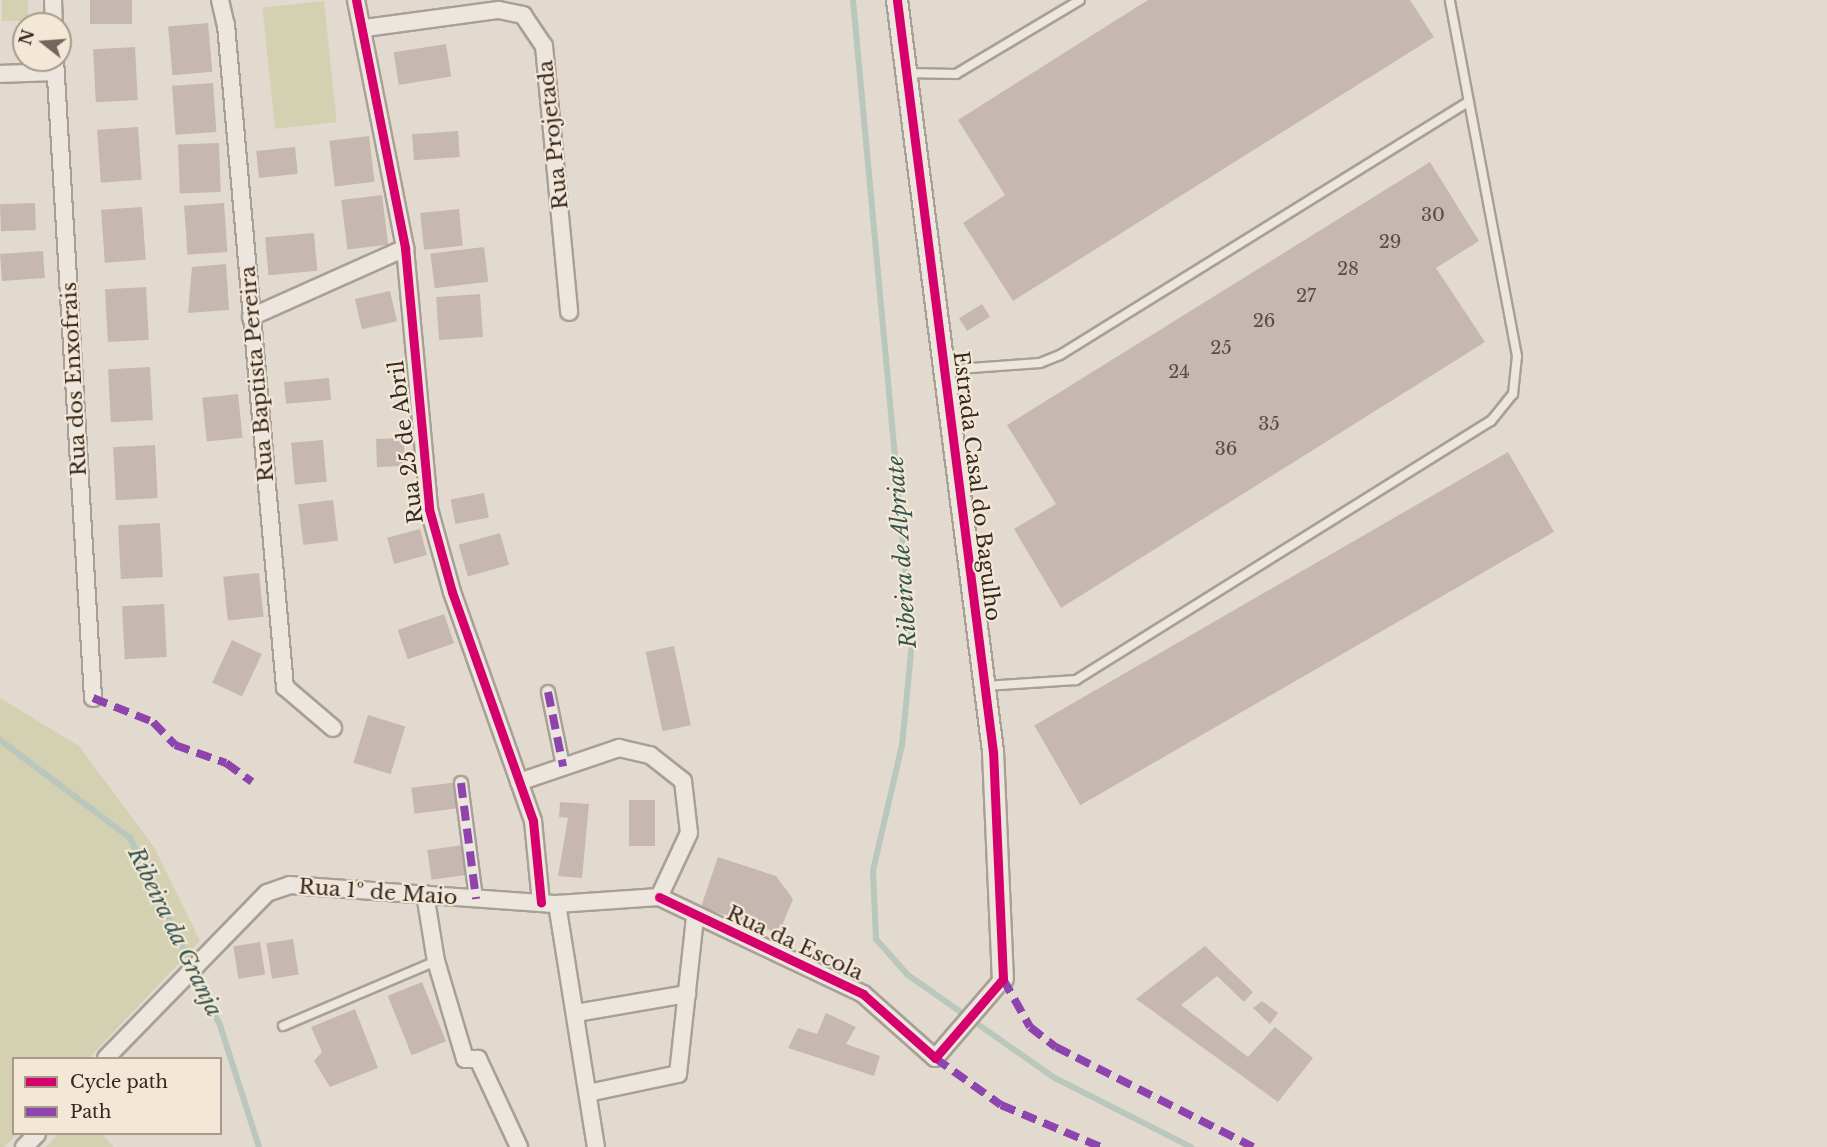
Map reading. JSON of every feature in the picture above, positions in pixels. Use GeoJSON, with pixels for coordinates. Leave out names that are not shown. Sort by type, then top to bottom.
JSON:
{"type":"FeatureCollection","features":[{"type":"Feature","properties":{"kind":"street","name":"Rua Baptista Pereira"},"geometry":{"type":"LineString","coordinates":[[220,0],[226,25],[285,687],[333,728]]}},
{"type":"Feature","properties":{"kind":"street","name":"Rua 25 de Abril"},"geometry":{"type":"LineString","coordinates":[[356,0],[365,28],[405,248],[429,509],[452,592],[533,821],[549,904],[576,1012],[596,1147]]}},
{"type":"Feature","properties":{"kind":"street","name":"Estrada Casal do Bagulho"},"geometry":{"type":"LineString","coordinates":[[897,0],[985,686],[997,802],[1003,979]]}},
{"type":"Feature","properties":{"kind":"street","name":"Rua Projetada"},"geometry":{"type":"LineString","coordinates":[[365,28],[499,10],[524,15],[544,46],[569,312]]}},
{"type":"Feature","properties":{"kind":"street","name":"Rua dos Enxofrais"},"geometry":{"type":"LineString","coordinates":[[56,72],[93,698]]}},
{"type":"Feature","properties":{"kind":"street"},"geometry":{"type":"LineString","coordinates":[[251,317],[405,248]]}},
{"type":"Feature","properties":{"kind":"street"},"geometry":{"type":"LineString","coordinates":[[548,692],[563,766]]}},
{"type":"Feature","properties":{"kind":"street"},"geometry":{"type":"LineString","coordinates":[[519,782],[619,748],[650,755],[683,781],[689,833],[658,897],[549,904]]}},
{"type":"Feature","properties":{"kind":"street"},"geometry":{"type":"LineString","coordinates":[[462,783],[476,899]]}},
{"type":"Feature","properties":{"kind":"street","name":"Rua 1º de Maio"},"geometry":{"type":"LineString","coordinates":[[108,1057],[194,965],[267,893],[290,885],[549,904]]}},
{"type":"Feature","properties":{"kind":"street"},"geometry":{"type":"LineString","coordinates":[[425,894],[436,961],[465,1059],[478,1059],[519,1147]]}},
{"type":"Feature","properties":{"kind":"street","name":"Rua da Escola"},"geometry":{"type":"LineString","coordinates":[[658,897],[695,917],[863,994],[935,1058],[1003,979]]}},
{"type":"Feature","properties":{"kind":"street"},"geometry":{"type":"LineString","coordinates":[[588,1094],[678,1074],[695,917]]}},
{"type":"Feature","properties":{"kind":"street"},"geometry":{"type":"LineString","coordinates":[[576,1012],[687,994]]}},
{"type":"Feature","properties":{"kind":"street"},"geometry":{"type":"LineString","coordinates":[[24,1147],[36,1135]]}},
{"type":"Feature","properties":{"kind":"lane"},"geometry":{"type":"LineString","coordinates":[[906,73],[956,74],[1080,0]]}},
{"type":"Feature","properties":{"kind":"lane"},"geometry":{"type":"LineString","coordinates":[[985,686],[1076,680],[1491,422],[1513,394],[1517,356],[1450,0]]}},
{"type":"Feature","properties":{"kind":"lane"},"geometry":{"type":"LineString","coordinates":[[944,370],[1040,363],[1060,355],[1469,101]]}},
{"type":"Feature","properties":{"kind":"lane"},"geometry":{"type":"LineString","coordinates":[[283,1026],[436,961]]}},
{"type":"Feature","properties":{"kind":"shaded area"},"geometry":{"type":"Polygon","coordinates":[[[2,0],[28,0],[28,12],[12,12],[12,21],[2,21],[2,0]]]}},
{"type":"Feature","properties":{"kind":"shaded area"},"geometry":{"type":"Polygon","coordinates":[[[324,1],[337,122],[275,129],[262,7],[324,1]]]}},
{"type":"Feature","properties":{"kind":"shaded area"},"geometry":{"type":"Polygon","coordinates":[[[0,698],[79,746],[154,847],[200,941],[90,1057],[12,1057],[12,1135],[16,1135],[4,1147],[0,1147],[0,698]]]}},
{"type":"Feature","properties":{"kind":"shaded area"},"geometry":{"type":"Polygon","coordinates":[[[57,1135],[103,1135],[114,1147],[46,1147],[57,1135]]]}},
{"type":"Feature","properties":{"kind":"building"},"geometry":{"type":"Polygon","coordinates":[[[90,0],[132,0],[132,24],[90,24],[90,0]]]}},
{"type":"Feature","properties":{"kind":"building"},"geometry":{"type":"Polygon","coordinates":[[[1148,0],[1410,0],[1434,37],[1013,301],[963,223],[1005,195],[958,120],[1148,0]]]}},
{"type":"Feature","properties":{"kind":"building"},"geometry":{"type":"Polygon","coordinates":[[[208,23],[212,72],[172,75],[168,26],[208,23]]]}},
{"type":"Feature","properties":{"kind":"building"},"geometry":{"type":"Polygon","coordinates":[[[446,44],[451,77],[399,85],[394,52],[446,44]]]}},
{"type":"Feature","properties":{"kind":"building"},"geometry":{"type":"Polygon","coordinates":[[[135,47],[138,100],[96,102],[93,49],[135,47]]]}},
{"type":"Feature","properties":{"kind":"building"},"geometry":{"type":"Polygon","coordinates":[[[213,83],[216,132],[176,135],[172,86],[213,83]]]}},
{"type":"Feature","properties":{"kind":"building"},"geometry":{"type":"Polygon","coordinates":[[[138,127],[142,180],[101,183],[97,130],[138,127]]]}},
{"type":"Feature","properties":{"kind":"building"},"geometry":{"type":"Polygon","coordinates":[[[458,131],[460,157],[414,160],[412,134],[458,131]]]}},
{"type":"Feature","properties":{"kind":"building"},"geometry":{"type":"Polygon","coordinates":[[[369,136],[375,182],[335,187],[329,141],[369,136]]]}},
{"type":"Feature","properties":{"kind":"building"},"geometry":{"type":"Polygon","coordinates":[[[219,143],[221,192],[180,193],[178,144],[219,143]]]}},
{"type":"Feature","properties":{"kind":"building"},"geometry":{"type":"Polygon","coordinates":[[[295,147],[298,174],[259,178],[256,151],[295,147]]]}},
{"type":"Feature","properties":{"kind":"building"},"geometry":{"type":"Polygon","coordinates":[[[1430,162],[1479,241],[1436,268],[1485,342],[1061,608],[1014,529],[1056,504],[1007,425],[1430,162]]]}},
{"type":"Feature","properties":{"kind":"building"},"geometry":{"type":"Polygon","coordinates":[[[382,195],[388,245],[347,250],[341,200],[382,195]]]}},
{"type":"Feature","properties":{"kind":"building"},"geometry":{"type":"Polygon","coordinates":[[[35,203],[36,230],[1,231],[0,204],[35,203]]]}},
{"type":"Feature","properties":{"kind":"building"},"geometry":{"type":"Polygon","coordinates":[[[224,203],[227,252],[188,255],[184,206],[224,203]]]}},
{"type":"Feature","properties":{"kind":"building"},"geometry":{"type":"Polygon","coordinates":[[[142,207],[146,260],[105,263],[101,210],[142,207]]]}},
{"type":"Feature","properties":{"kind":"building"},"geometry":{"type":"Polygon","coordinates":[[[459,209],[463,246],[424,250],[420,213],[459,209]]]}},
{"type":"Feature","properties":{"kind":"building"},"geometry":{"type":"Polygon","coordinates":[[[314,233],[317,271],[268,275],[265,237],[314,233]]]}},
{"type":"Feature","properties":{"kind":"building"},"geometry":{"type":"Polygon","coordinates":[[[484,247],[488,282],[435,288],[430,254],[484,247]]]}},
{"type":"Feature","properties":{"kind":"building"},"geometry":{"type":"Polygon","coordinates":[[[43,251],[45,278],[2,281],[0,254],[43,251]]]}},
{"type":"Feature","properties":{"kind":"building"},"geometry":{"type":"Polygon","coordinates":[[[226,264],[229,310],[188,313],[192,267],[226,264]]]}},
{"type":"Feature","properties":{"kind":"building"},"geometry":{"type":"Polygon","coordinates":[[[146,287],[149,340],[108,342],[105,289],[146,287]]]}},
{"type":"Feature","properties":{"kind":"building"},"geometry":{"type":"Polygon","coordinates":[[[390,291],[397,321],[362,329],[355,299],[390,291]]]}},
{"type":"Feature","properties":{"kind":"building"},"geometry":{"type":"Polygon","coordinates":[[[480,294],[483,337],[439,340],[436,297],[480,294]]]}},
{"type":"Feature","properties":{"kind":"building"},"geometry":{"type":"Polygon","coordinates":[[[982,304],[990,317],[967,331],[959,318],[982,304]]]}},
{"type":"Feature","properties":{"kind":"building"},"geometry":{"type":"Polygon","coordinates":[[[150,367],[153,420],[111,422],[108,369],[150,367]]]}},
{"type":"Feature","properties":{"kind":"building"},"geometry":{"type":"Polygon","coordinates":[[[329,378],[331,400],[286,404],[284,382],[329,378]]]}},
{"type":"Feature","properties":{"kind":"building"},"geometry":{"type":"Polygon","coordinates":[[[238,394],[243,438],[207,442],[202,398],[238,394]]]}},
{"type":"Feature","properties":{"kind":"building"},"geometry":{"type":"Polygon","coordinates":[[[404,438],[405,466],[377,467],[376,439],[404,438]]]}},
{"type":"Feature","properties":{"kind":"building"},"geometry":{"type":"Polygon","coordinates":[[[323,440],[327,482],[295,485],[291,443],[323,440]]]}},
{"type":"Feature","properties":{"kind":"building"},"geometry":{"type":"Polygon","coordinates":[[[155,445],[158,498],[116,500],[113,447],[155,445]]]}},
{"type":"Feature","properties":{"kind":"building"},"geometry":{"type":"Polygon","coordinates":[[[1508,452],[1554,532],[1080,805],[1034,726],[1508,452]]]}},
{"type":"Feature","properties":{"kind":"building"},"geometry":{"type":"Polygon","coordinates":[[[484,493],[489,518],[455,524],[451,499],[484,493]]]}},
{"type":"Feature","properties":{"kind":"building"},"geometry":{"type":"Polygon","coordinates":[[[333,500],[338,541],[303,545],[298,504],[333,500]]]}},
{"type":"Feature","properties":{"kind":"building"},"geometry":{"type":"Polygon","coordinates":[[[160,523],[163,577],[121,579],[118,525],[160,523]]]}},
{"type":"Feature","properties":{"kind":"building"},"geometry":{"type":"Polygon","coordinates":[[[420,529],[427,555],[394,564],[387,538],[420,529]]]}},
{"type":"Feature","properties":{"kind":"building"},"geometry":{"type":"Polygon","coordinates":[[[500,533],[509,565],[468,577],[459,545],[500,533]]]}},
{"type":"Feature","properties":{"kind":"building"},"geometry":{"type":"Polygon","coordinates":[[[259,573],[264,617],[228,621],[223,577],[259,573]]]}},
{"type":"Feature","properties":{"kind":"building"},"geometry":{"type":"Polygon","coordinates":[[[164,604],[167,657],[125,659],[122,606],[164,604]]]}},
{"type":"Feature","properties":{"kind":"building"},"geometry":{"type":"Polygon","coordinates":[[[444,614],[454,643],[408,659],[398,630],[444,614]]]}},
{"type":"Feature","properties":{"kind":"building"},"geometry":{"type":"Polygon","coordinates":[[[232,640],[262,654],[242,697],[212,683],[232,640]]]}},
{"type":"Feature","properties":{"kind":"building"},"geometry":{"type":"Polygon","coordinates":[[[674,646],[691,725],[662,731],[646,652],[674,646]]]}},
{"type":"Feature","properties":{"kind":"building"},"geometry":{"type":"Polygon","coordinates":[[[368,715],[405,726],[391,774],[353,763],[368,715]]]}},
{"type":"Feature","properties":{"kind":"building"},"geometry":{"type":"Polygon","coordinates":[[[459,782],[462,808],[415,814],[411,788],[459,782]]]}},
{"type":"Feature","properties":{"kind":"building"},"geometry":{"type":"Polygon","coordinates":[[[629,800],[655,800],[655,846],[629,846],[629,800]]]}},
{"type":"Feature","properties":{"kind":"building"},"geometry":{"type":"Polygon","coordinates":[[[560,802],[589,804],[582,878],[558,876],[568,818],[559,817],[560,802]]]}},
{"type":"Feature","properties":{"kind":"building"},"geometry":{"type":"Polygon","coordinates":[[[463,845],[467,875],[432,880],[427,850],[463,845]]]}},
{"type":"Feature","properties":{"kind":"building"},"geometry":{"type":"Polygon","coordinates":[[[718,857],[776,876],[793,899],[779,933],[701,907],[718,857]]]}},
{"type":"Feature","properties":{"kind":"building"},"geometry":{"type":"Polygon","coordinates":[[[293,939],[299,975],[272,979],[266,943],[293,939]]]}},
{"type":"Feature","properties":{"kind":"building"},"geometry":{"type":"Polygon","coordinates":[[[260,942],[265,975],[238,979],[233,946],[260,942]]]}},
{"type":"Feature","properties":{"kind":"building"},"geometry":{"type":"Polygon","coordinates":[[[1205,946],[1253,992],[1244,1002],[1217,976],[1181,1005],[1248,1057],[1275,1027],[1313,1058],[1278,1102],[1136,999],[1205,946]]]}},
{"type":"Feature","properties":{"kind":"building"},"geometry":{"type":"Polygon","coordinates":[[[422,982],[446,1041],[412,1055],[388,996],[422,982]]]}},
{"type":"Feature","properties":{"kind":"building"},"geometry":{"type":"Polygon","coordinates":[[[1262,1001],[1278,1013],[1270,1024],[1253,1008],[1262,1001]]]}},
{"type":"Feature","properties":{"kind":"building"},"geometry":{"type":"Polygon","coordinates":[[[355,1009],[378,1068],[330,1087],[314,1061],[322,1052],[311,1027],[355,1009]]]}},
{"type":"Feature","properties":{"kind":"building"},"geometry":{"type":"Polygon","coordinates":[[[826,1013],[856,1027],[846,1044],[880,1056],[874,1076],[788,1048],[798,1028],[817,1034],[826,1013]]]}},
{"type":"Feature","properties":{"kind":"waterway","name":"Ribeira de Alpriate"},"geometry":{"type":"LineString","coordinates":[[853,0],[912,642],[902,745],[873,871],[876,939],[908,975],[1053,1077],[1191,1147]]}},
{"type":"Feature","properties":{"kind":"waterway","name":"Ribeira da Granja"},"geometry":{"type":"LineString","coordinates":[[0,740],[130,838],[220,1025],[259,1147]]}},
{"type":"Feature","properties":{"kind":"marked path"},"geometry":{"type":"LineString","coordinates":[[548,692],[563,766]]}},
{"type":"Feature","properties":{"kind":"marked path"},"geometry":{"type":"LineString","coordinates":[[93,698],[153,722],[175,745],[226,763],[252,782]]}},
{"type":"Feature","properties":{"kind":"marked path"},"geometry":{"type":"LineString","coordinates":[[461,783],[476,899]]}},
{"type":"Feature","properties":{"kind":"marked path"},"geometry":{"type":"LineString","coordinates":[[1003,979],[1030,1027],[1056,1047],[1253,1147]]}},
{"type":"Feature","properties":{"kind":"marked path"},"geometry":{"type":"LineString","coordinates":[[935,1058],[1001,1105],[1101,1147]]}},
{"type":"Feature","properties":{"kind":"cycle path"},"geometry":{"type":"LineString","coordinates":[[356,0],[405,248],[429,509],[452,592],[533,821],[541,903]]}},
{"type":"Feature","properties":{"kind":"cycle path"},"geometry":{"type":"LineString","coordinates":[[659,897],[863,994],[935,1058],[1003,979],[993,752],[897,0]]}}]}
